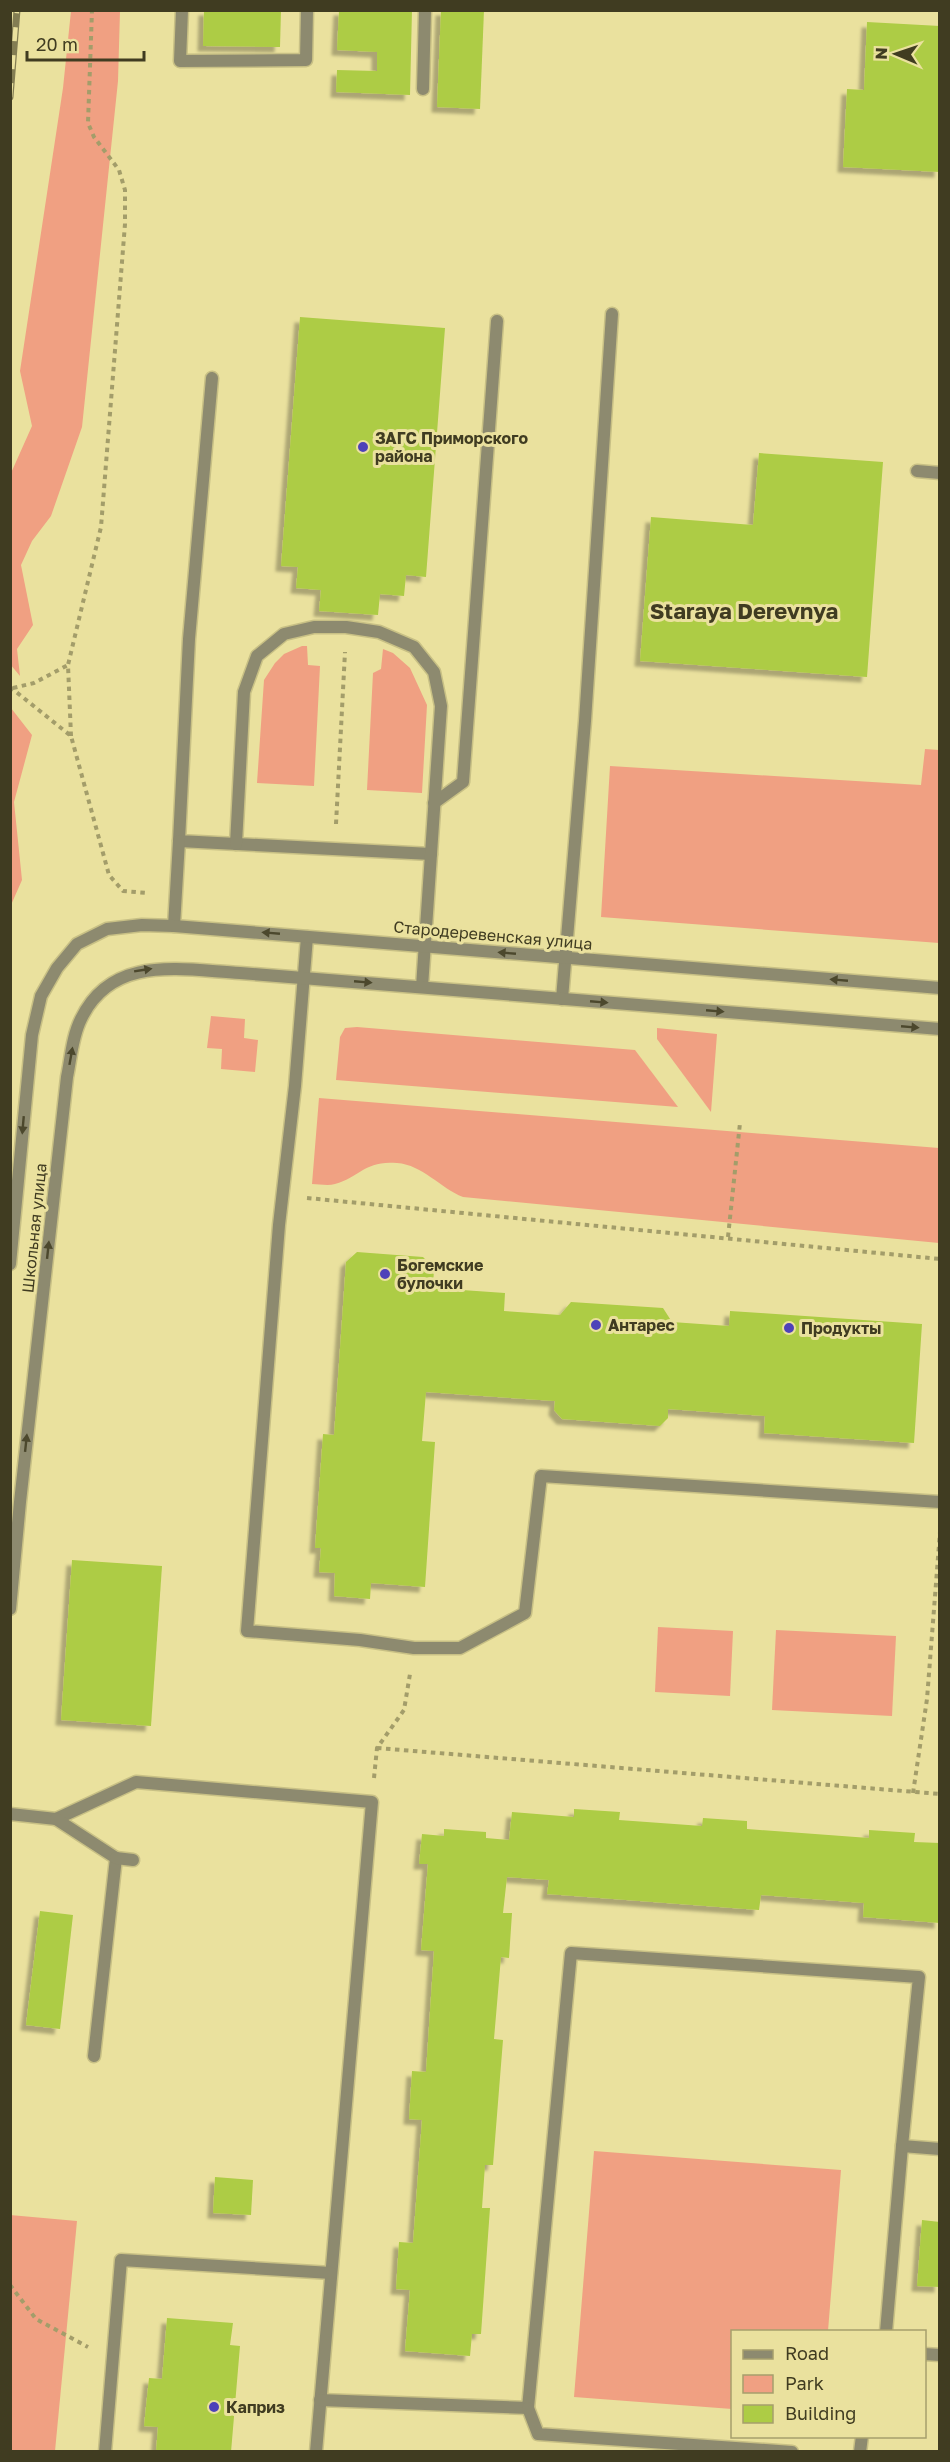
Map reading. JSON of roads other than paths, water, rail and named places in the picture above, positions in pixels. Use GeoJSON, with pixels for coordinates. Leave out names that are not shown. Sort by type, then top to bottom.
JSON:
{"type":"FeatureCollection","features":[{"type":"Feature","properties":{"kind":"street"},"geometry":{"type":"LineString","coordinates":[[182,10],[180,61],[306,60],[306,10]]}},
{"type":"Feature","properties":{"kind":"street"},"geometry":{"type":"LineString","coordinates":[[423,89],[426,10]]}},
{"type":"Feature","properties":{"kind":"street"},"geometry":{"type":"LineString","coordinates":[[562,999],[585,721],[612,314]]}},
{"type":"Feature","properties":{"kind":"street"},"geometry":{"type":"LineString","coordinates":[[434,803],[463,782],[497,321]]}},
{"type":"Feature","properties":{"kind":"street"},"geometry":{"type":"LineString","coordinates":[[174,926],[189,639],[212,378]]}},
{"type":"Feature","properties":{"kind":"street"},"geometry":{"type":"LineString","coordinates":[[917,471],[939,472]]}},
{"type":"Feature","properties":{"kind":"street"},"geometry":{"type":"LineString","coordinates":[[236,844],[244,692],[257,656],[284,634],[314,627],[346,627],[380,632],[414,647],[434,672],[441,706],[422,987]]}},
{"type":"Feature","properties":{"kind":"street"},"geometry":{"type":"LineString","coordinates":[[179,841],[431,854]]}},
{"type":"Feature","properties":{"kind":"street","name":"Стародеревенская улица"},"geometry":{"type":"LineString","coordinates":[[57,968],[77,944],[107,929],[142,925],[939,988]]}},
{"type":"Feature","properties":{"kind":"street"},"geometry":{"type":"LineString","coordinates":[[307,937],[282,1196],[248,1631],[360,1640],[414,1648],[459,1648],[525,1613],[541,1476],[939,1502]]}},
{"type":"Feature","properties":{"kind":"street","name":"Школьная улица"},"geometry":{"type":"LineString","coordinates":[[10,1264],[32,1035],[41,996],[57,968]]}},
{"type":"Feature","properties":{"kind":"street","name":"Школьная улица"},"geometry":{"type":"LineString","coordinates":[[10,1609],[67,1077],[74,1038],[81,1019],[93,998],[109,985],[132,972],[152,969],[304,978]]}},
{"type":"Feature","properties":{"kind":"street"},"geometry":{"type":"LineString","coordinates":[[304,978],[939,1029]]}},
{"type":"Feature","properties":{"kind":"street"},"geometry":{"type":"LineString","coordinates":[[56,1818],[136,1782],[372,1802],[316,2451]]}},
{"type":"Feature","properties":{"kind":"street"},"geometry":{"type":"LineString","coordinates":[[10,1814],[56,1818],[116,1858],[133,1860]]}},
{"type":"Feature","properties":{"kind":"street"},"geometry":{"type":"LineString","coordinates":[[93,2056],[116,1858]]}},
{"type":"Feature","properties":{"kind":"street"},"geometry":{"type":"LineString","coordinates":[[792,2451],[538,2434],[528,2408],[571,1953],[919,1977],[886,2330]]}},
{"type":"Feature","properties":{"kind":"street"},"geometry":{"type":"LineString","coordinates":[[902,2146],[939,2149]]}},
{"type":"Feature","properties":{"kind":"street"},"geometry":{"type":"LineString","coordinates":[[105,2451],[120,2260],[331,2273]]}},
{"type":"Feature","properties":{"kind":"street"},"geometry":{"type":"LineString","coordinates":[[320,2400],[528,2408]]}},
{"type":"Feature","properties":{"kind":"railway"},"geometry":{"type":"LineString","coordinates":[[10,97],[17,10]]}},
{"type":"Feature","properties":{"kind":"place","name":"ЗАГС Приморского района"},"geometry":{"type":"Point","coordinates":[363,447]}},
{"type":"Feature","properties":{"kind":"place","name":"Богемские булочки"},"geometry":{"type":"Point","coordinates":[385,1274]}},
{"type":"Feature","properties":{"kind":"place","name":"Антарес"},"geometry":{"type":"Point","coordinates":[596,1325]}},
{"type":"Feature","properties":{"kind":"place","name":"Продукты"},"geometry":{"type":"Point","coordinates":[789,1328]}},
{"type":"Feature","properties":{"kind":"place","name":"Каприз"},"geometry":{"type":"Point","coordinates":[214,2407]}},
{"type":"Feature","properties":{"kind":"district","name":"Staraya Derevnya"},"geometry":{"type":"Point","coordinates":[744,610]}}]}
